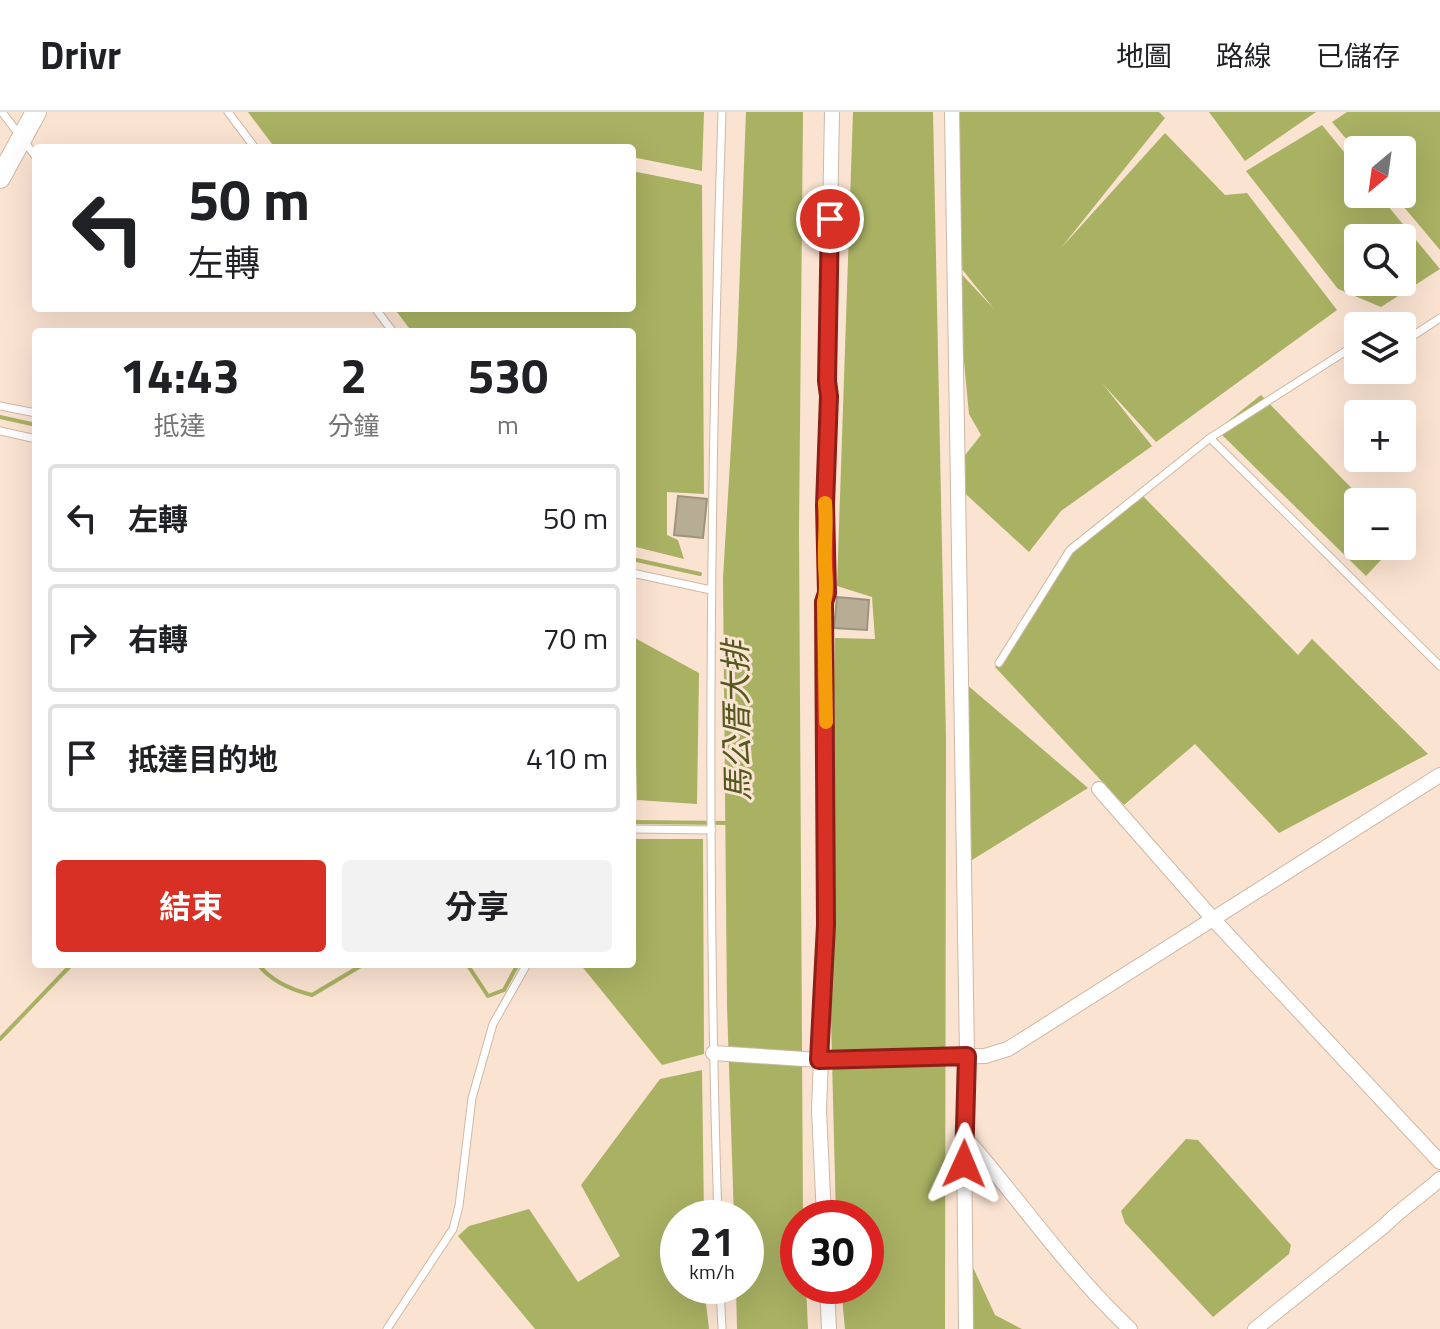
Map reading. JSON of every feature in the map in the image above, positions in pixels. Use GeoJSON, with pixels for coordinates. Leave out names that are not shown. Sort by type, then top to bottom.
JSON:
{"type":"FeatureCollection","features":[{"type":"Feature","properties":{"kind":"main road"},"geometry":{"type":"LineString","coordinates":[[0,178],[36,112]]}},
{"type":"Feature","properties":{"kind":"street"},"geometry":{"type":"LineString","coordinates":[[823,1200],[819,1060],[826,925],[824,602],[827,593],[825,505],[832,112]]}},
{"type":"Feature","properties":{"kind":"street"},"geometry":{"type":"LineString","coordinates":[[952,112],[967,1056],[964,1136],[966,1329]]}},
{"type":"Feature","properties":{"kind":"street"},"geometry":{"type":"LineString","coordinates":[[713,1053],[819,1060],[985,1056],[1008,1049],[1440,775]]}},
{"type":"Feature","properties":{"kind":"street"},"geometry":{"type":"LineString","coordinates":[[1099,789],[1213,919],[1440,1162]]}},
{"type":"Feature","properties":{"kind":"street"},"geometry":{"type":"LineString","coordinates":[[964,1136],[1095,1296],[1130,1329]]}},
{"type":"Feature","properties":{"kind":"street"},"geometry":{"type":"LineString","coordinates":[[1255,1329],[1440,1179]]}},
{"type":"Feature","properties":{"kind":"street"},"geometry":{"type":"LineString","coordinates":[[828,1304],[829,1329]]}},
{"type":"Feature","properties":{"kind":"lane"},"geometry":{"type":"LineString","coordinates":[[2,112],[32,152]]}},
{"type":"Feature","properties":{"kind":"lane"},"geometry":{"type":"LineString","coordinates":[[228,112],[252,144]]}},
{"type":"Feature","properties":{"kind":"lane"},"geometry":{"type":"LineString","coordinates":[[717,1200],[713,1053],[711,590],[722,112]]}},
{"type":"Feature","properties":{"kind":"lane"},"geometry":{"type":"LineString","coordinates":[[1416,334],[1440,318]]}},
{"type":"Feature","properties":{"kind":"lane"},"geometry":{"type":"LineString","coordinates":[[999,663],[1070,550],[1210,438],[1344,352]]}},
{"type":"Feature","properties":{"kind":"lane"},"geometry":{"type":"LineString","coordinates":[[0,406],[32,412]]}},
{"type":"Feature","properties":{"kind":"lane"},"geometry":{"type":"LineString","coordinates":[[0,431],[32,438]]}},
{"type":"Feature","properties":{"kind":"lane"},"geometry":{"type":"LineString","coordinates":[[1210,438],[1440,666]]}},
{"type":"Feature","properties":{"kind":"lane"},"geometry":{"type":"LineString","coordinates":[[636,574],[711,590]]}},
{"type":"Feature","properties":{"kind":"lane"},"geometry":{"type":"LineString","coordinates":[[636,829],[712,829]]}},
{"type":"Feature","properties":{"kind":"lane"},"geometry":{"type":"LineString","coordinates":[[387,1329],[453,1229],[459,1206],[472,1098],[493,1024],[525,968]]}},
{"type":"Feature","properties":{"kind":"lane"},"geometry":{"type":"LineString","coordinates":[[721,1304],[722,1329]]}},
{"type":"Feature","properties":{"kind":"water"},"geometry":{"type":"Polygon","coordinates":[[[248,112],[704,112],[702,171],[636,158],[636,144],[272,144],[248,112]]]}},
{"type":"Feature","properties":{"kind":"water","name":"馬公厝大排"},"geometry":{"type":"Polygon","coordinates":[[[746,112],[803,112],[799,530],[803,1200],[780,1200],[780,1304],[807,1304],[808,1329],[737,1329],[736,1304],[764,1304],[764,1200],[733,1200],[727,1006],[723,578],[737,347],[746,112]]]}},
{"type":"Feature","properties":{"kind":"water"},"geometry":{"type":"Polygon","coordinates":[[[853,112],[933,112],[946,740],[945,1329],[845,1329],[843,1304],[884,1304],[884,1200],[836,1200],[829,940],[835,638],[875,639],[872,597],[837,586],[853,112]]]}},
{"type":"Feature","properties":{"kind":"water"},"geometry":{"type":"Polygon","coordinates":[[[957,112],[1159,112],[1165,118],[1061,248],[1165,133],[1225,195],[1247,193],[1337,310],[1156,442],[1102,383],[1152,446],[1061,511],[1029,552],[958,487],[958,464],[981,435],[969,414],[955,267],[994,309],[957,263],[957,112]]]}},
{"type":"Feature","properties":{"kind":"water"},"geometry":{"type":"Polygon","coordinates":[[[1209,112],[1316,112],[1245,161],[1209,112]]]}},
{"type":"Feature","properties":{"kind":"water"},"geometry":{"type":"Polygon","coordinates":[[[1347,112],[1440,112],[1440,250],[1405,208],[1416,208],[1416,136],[1344,136],[1332,122],[1347,112]]]}},
{"type":"Feature","properties":{"kind":"water"},"geometry":{"type":"Polygon","coordinates":[[[1322,125],[1344,152],[1344,208],[1390,208],[1403,224],[1344,224],[1344,292],[1338,289],[1246,171],[1322,125]]]}},
{"type":"Feature","properties":{"kind":"water"},"geometry":{"type":"Polygon","coordinates":[[[636,172],[702,185],[704,494],[667,492],[667,535],[678,540],[684,559],[636,547],[636,328],[409,328],[397,312],[636,312],[636,172]]]}},
{"type":"Feature","properties":{"kind":"water"},"geometry":{"type":"Polygon","coordinates":[[[1416,240],[1440,269],[1416,284],[1416,240]]]}},
{"type":"Feature","properties":{"kind":"water"},"geometry":{"type":"Polygon","coordinates":[[[1355,296],[1398,296],[1381,307],[1355,296]]]}},
{"type":"Feature","properties":{"kind":"water"},"geometry":{"type":"Polygon","coordinates":[[[1261,395],[1351,488],[1344,488],[1344,554],[1217,430],[1261,395]]]}},
{"type":"Feature","properties":{"kind":"water"},"geometry":{"type":"Polygon","coordinates":[[[1138,491],[1298,655],[1312,639],[1428,754],[1279,833],[1195,744],[1124,805],[995,667],[1068,546],[1138,491]]]}},
{"type":"Feature","properties":{"kind":"water"},"geometry":{"type":"Polygon","coordinates":[[[1350,560],[1381,560],[1366,576],[1350,560]]]}},
{"type":"Feature","properties":{"kind":"water"},"geometry":{"type":"Polygon","coordinates":[[[636,639],[699,673],[697,804],[637,800],[636,639]]]}},
{"type":"Feature","properties":{"kind":"water"},"geometry":{"type":"Polygon","coordinates":[[[959,678],[1088,788],[964,865],[959,678]]]}},
{"type":"Feature","properties":{"kind":"water"},"geometry":{"type":"Polygon","coordinates":[[[636,839],[703,839],[704,1054],[662,1065],[583,968],[636,968],[636,839]]]}},
{"type":"Feature","properties":{"kind":"water"},"geometry":{"type":"Polygon","coordinates":[[[702,1070],[704,1200],[660,1200],[660,1304],[706,1304],[709,1329],[535,1329],[458,1236],[469,1226],[529,1209],[578,1282],[620,1256],[581,1185],[660,1079],[702,1070]]]}},
{"type":"Feature","properties":{"kind":"water"},"geometry":{"type":"Polygon","coordinates":[[[1186,1139],[1198,1140],[1291,1245],[1289,1254],[1213,1317],[1125,1223],[1121,1211],[1186,1139]]]}},
{"type":"Feature","properties":{"kind":"water"},"geometry":{"type":"Polygon","coordinates":[[[965,1250],[995,1315],[1022,1329],[966,1329],[965,1250]]]}},
{"type":"Feature","properties":{"kind":"building"},"geometry":{"type":"Polygon","coordinates":[[[678,496],[707,499],[703,538],[674,535],[678,496]]]}},
{"type":"Feature","properties":{"kind":"building"},"geometry":{"type":"Polygon","coordinates":[[[837,597],[869,600],[867,630],[834,628],[837,597]]]}},
{"type":"Feature","properties":{"kind":"waterway"},"geometry":{"type":"LineString","coordinates":[[0,417],[32,424]]}},
{"type":"Feature","properties":{"kind":"waterway"},"geometry":{"type":"LineString","coordinates":[[636,560],[700,574]]}},
{"type":"Feature","properties":{"kind":"waterway"},"geometry":{"type":"LineString","coordinates":[[636,822],[730,823]]}},
{"type":"Feature","properties":{"kind":"waterway"},"geometry":{"type":"LineString","coordinates":[[0,1039],[68,968]]}},
{"type":"Feature","properties":{"kind":"waterway"},"geometry":{"type":"LineString","coordinates":[[262,968],[282,984],[312,995],[357,968]]}},
{"type":"Feature","properties":{"kind":"waterway"},"geometry":{"type":"LineString","coordinates":[[470,968],[488,996],[504,990],[516,968]]}},
{"type":"Feature","properties":{"kind":"slow traffic"},"geometry":{"type":"LineString","coordinates":[[825,503],[826,722]]}},
{"type":"Feature","properties":{"kind":"route"},"geometry":{"type":"LineString","coordinates":[[830,219],[825,505],[827,593],[824,602],[826,925],[819,1060],[967,1056],[964,1164]]}}]}
